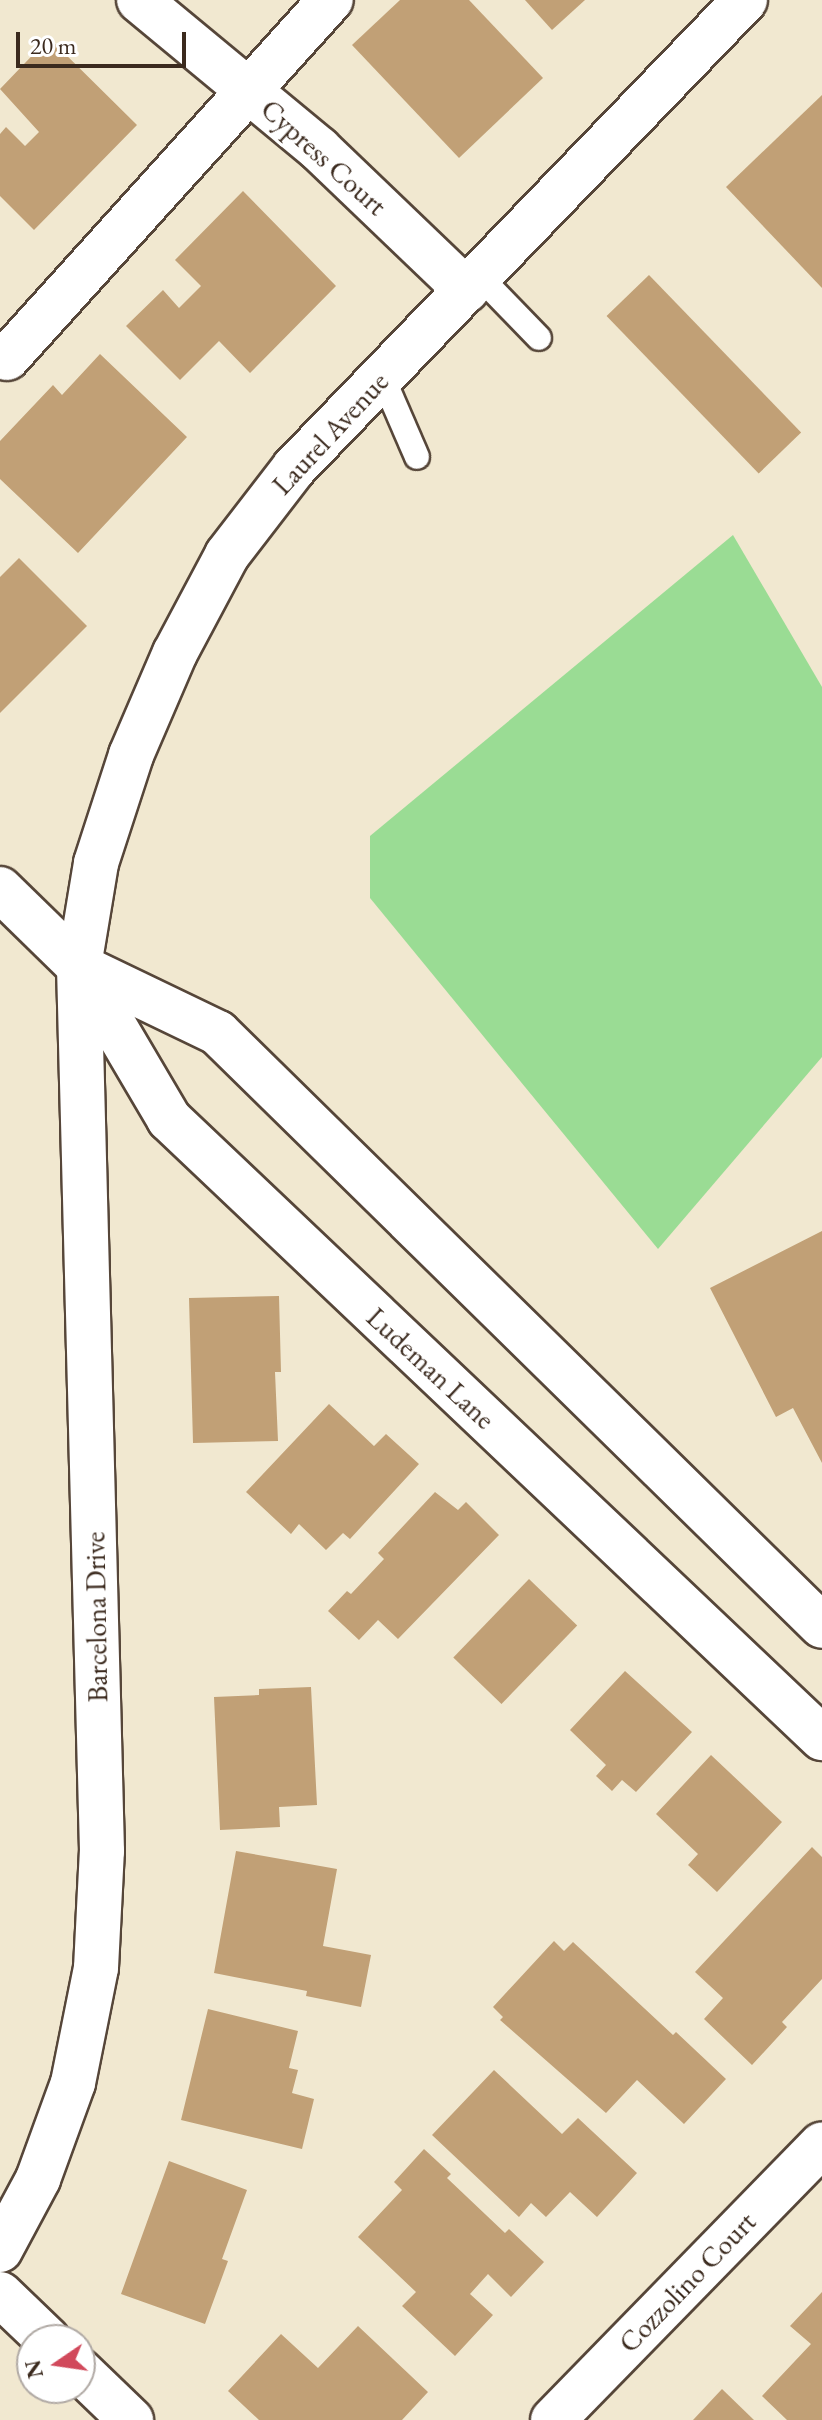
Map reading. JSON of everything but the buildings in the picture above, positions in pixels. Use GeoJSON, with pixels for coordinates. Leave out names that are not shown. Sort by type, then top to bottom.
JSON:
{"type":"FeatureCollection","features":[{"type":"Feature","properties":{"kind":"street","name":"Cypress Court"},"geometry":{"type":"LineString","coordinates":[[139,0],[250,90],[472,283]]}},
{"type":"Feature","properties":{"kind":"street"},"geometry":{"type":"LineString","coordinates":[[7,358],[331,0]]}},
{"type":"Feature","properties":{"kind":"street","name":"Laurel Avenue"},"geometry":{"type":"LineString","coordinates":[[79,966],[96,863],[131,755],[175,653],[227,555],[294,468],[745,0]]}},
{"type":"Feature","properties":{"kind":"street","name":"Ludeman Lane"},"geometry":{"type":"LineString","coordinates":[[0,889],[79,966],[169,1119],[822,1738]]}},
{"type":"Feature","properties":{"kind":"street","name":"Ludeman Lane"},"geometry":{"type":"LineString","coordinates":[[79,966],[218,1033],[822,1626]]}},
{"type":"Feature","properties":{"kind":"street","name":"Barcelona Drive"},"geometry":{"type":"LineString","coordinates":[[0,2250],[38,2179],[73,2083],[96,1968],[102,1851],[79,966]]}},
{"type":"Feature","properties":{"kind":"street","name":"Cozzolino Court"},"geometry":{"type":"LineString","coordinates":[[553,2420],[822,2144]]}},
{"type":"Feature","properties":{"kind":"street"},"geometry":{"type":"LineString","coordinates":[[0,2294],[31,2324]]}},
{"type":"Feature","properties":{"kind":"street"},"geometry":{"type":"LineString","coordinates":[[96,2386],[131,2420]]}},
{"type":"Feature","properties":{"kind":"lane"},"geometry":{"type":"LineString","coordinates":[[472,283],[539,338]]}},
{"type":"Feature","properties":{"kind":"lane"},"geometry":{"type":"LineString","coordinates":[[382,376],[417,457]]}},
{"type":"Feature","properties":{"kind":"green space"},"geometry":{"type":"Polygon","coordinates":[[[733,535],[822,687],[822,1057],[658,1249],[370,898],[370,836],[733,535]]]}}]}
